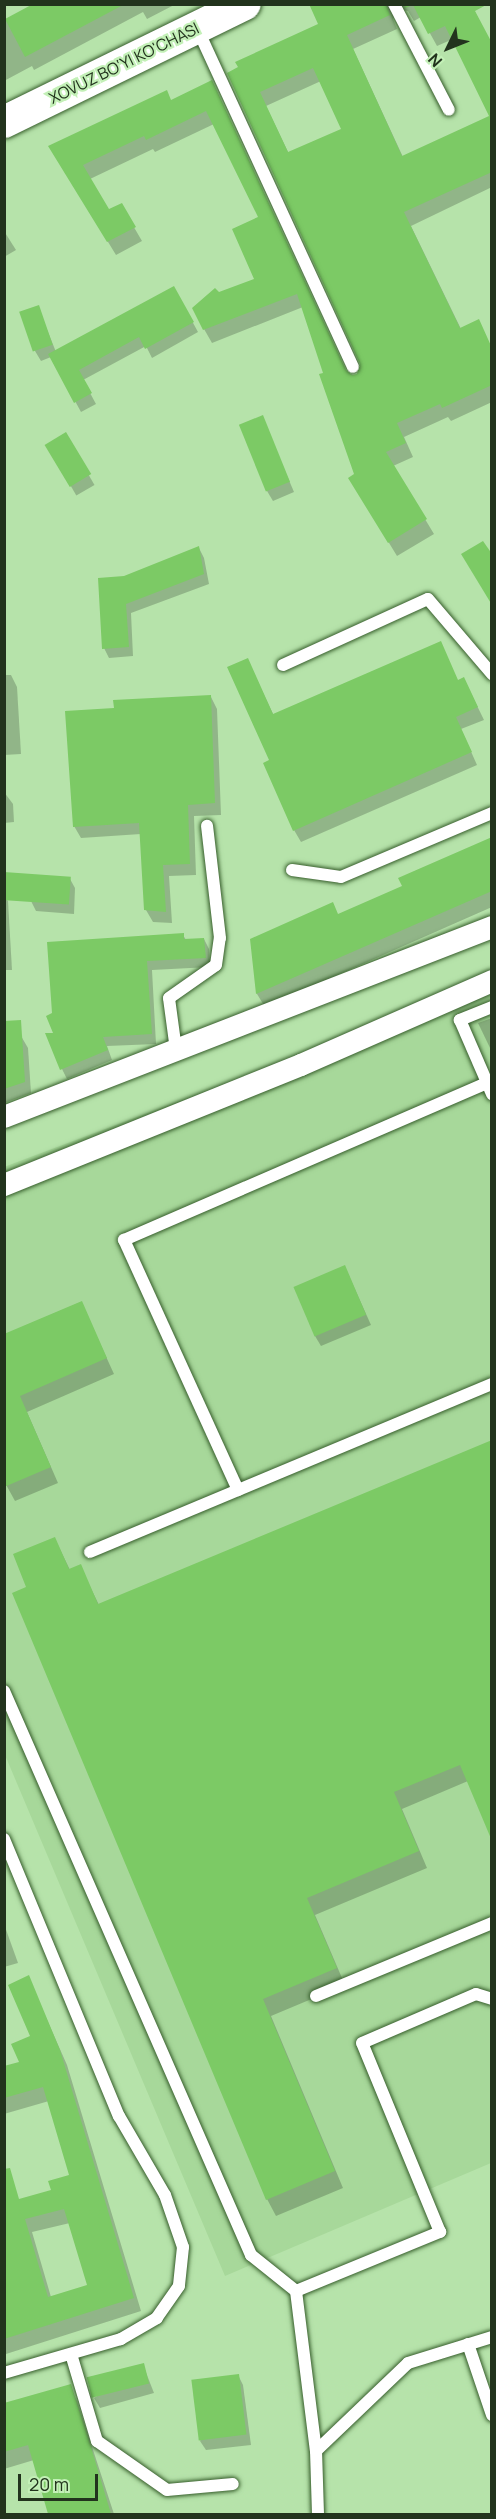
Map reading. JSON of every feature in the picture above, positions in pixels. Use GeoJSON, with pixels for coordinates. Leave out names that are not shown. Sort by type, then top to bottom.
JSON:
{"type":"FeatureCollection","features":[{"type":"Feature","properties":{"kind":"main road","name":"XOVUZ BO‘YI KO'CHASI"},"geometry":{"type":"LineString","coordinates":[[4,123],[245,4]]}},
{"type":"Feature","properties":{"kind":"street"},"geometry":{"type":"LineString","coordinates":[[4,1117],[492,927]]}},
{"type":"Feature","properties":{"kind":"street"},"geometry":{"type":"LineString","coordinates":[[4,1185],[301,1065],[492,981]]}},
{"type":"Feature","properties":{"kind":"lane"},"geometry":{"type":"LineString","coordinates":[[394,4],[449,110]]}},
{"type":"Feature","properties":{"kind":"lane"},"geometry":{"type":"LineString","coordinates":[[197,27],[353,367]]}},
{"type":"Feature","properties":{"kind":"lane"},"geometry":{"type":"LineString","coordinates":[[283,665],[429,599],[492,674]]}},
{"type":"Feature","properties":{"kind":"lane"},"geometry":{"type":"LineString","coordinates":[[292,870],[341,876],[492,813]]}},
{"type":"Feature","properties":{"kind":"lane"},"geometry":{"type":"LineString","coordinates":[[176,1050],[169,998],[216,966],[220,938],[207,826]]}},
{"type":"Feature","properties":{"kind":"lane"},"geometry":{"type":"LineString","coordinates":[[238,1490],[124,1240],[489,1088],[460,1020],[492,1007]]}},
{"type":"Feature","properties":{"kind":"lane"},"geometry":{"type":"LineString","coordinates":[[90,1552],[492,1384]]}},
{"type":"Feature","properties":{"kind":"lane"},"geometry":{"type":"LineString","coordinates":[[4,1691],[251,2255],[296,2290],[316,2451],[318,2514]]}},
{"type":"Feature","properties":{"kind":"lane"},"geometry":{"type":"LineString","coordinates":[[4,1839],[119,2116],[165,2195],[183,2247],[179,2286],[157,2318],[121,2339],[4,2373]]}},
{"type":"Feature","properties":{"kind":"lane"},"geometry":{"type":"LineString","coordinates":[[316,1996],[492,1923]]}},
{"type":"Feature","properties":{"kind":"lane"},"geometry":{"type":"LineString","coordinates":[[296,2290],[440,2232],[362,2043],[476,1994],[492,1999]]}},
{"type":"Feature","properties":{"kind":"lane"},"geometry":{"type":"LineString","coordinates":[[316,2451],[408,2363],[492,2337]]}},
{"type":"Feature","properties":{"kind":"lane"},"geometry":{"type":"LineString","coordinates":[[468,2344],[492,2415]]}},
{"type":"Feature","properties":{"kind":"lane"},"geometry":{"type":"LineString","coordinates":[[70,2354],[97,2441],[168,2490],[233,2484]]}},
{"type":"Feature","properties":{"kind":"shaded area"},"geometry":{"type":"Polygon","coordinates":[[[491,984],[491,2163],[225,2276],[5,1755],[4,1167],[491,984]]]}},
{"type":"Feature","properties":{"kind":"building"},"geometry":{"type":"Polygon","coordinates":[[[33,4],[125,4],[25,57],[5,19],[33,4]]]}},
{"type":"Feature","properties":{"kind":"building"},"geometry":{"type":"Polygon","coordinates":[[[309,4],[386,4],[390,15],[347,35],[402,156],[489,116],[445,26],[428,34],[413,5],[405,8],[404,4],[488,4],[475,11],[492,43],[492,172],[404,212],[460,328],[479,319],[492,348],[492,385],[442,408],[440,404],[397,423],[406,443],[386,452],[427,519],[388,543],[348,478],[354,474],[319,374],[323,373],[297,294],[203,330],[192,308],[215,288],[219,292],[254,279],[232,229],[258,217],[206,111],[146,140],[144,136],[83,165],[109,209],[122,203],[136,227],[107,242],[48,146],[167,90],[171,100],[212,80],[346,370],[352,375],[357,374],[360,364],[227,73],[238,67],[235,62],[318,24],[309,4]],[[313,68],[260,92],[288,152],[341,129],[313,68]]]}},
{"type":"Feature","properties":{"kind":"building"},"geometry":{"type":"Polygon","coordinates":[[[174,286],[194,322],[145,349],[139,337],[79,370],[92,393],[74,403],[48,354],[174,286]]]}},
{"type":"Feature","properties":{"kind":"building"},"geometry":{"type":"Polygon","coordinates":[[[39,305],[53,345],[33,352],[19,312],[39,305]]]}},
{"type":"Feature","properties":{"kind":"building"},"geometry":{"type":"Polygon","coordinates":[[[263,415],[290,482],[266,491],[239,425],[263,415]]]}},
{"type":"Feature","properties":{"kind":"building"},"geometry":{"type":"Polygon","coordinates":[[[66,432],[91,474],[70,487],[45,445],[66,432]]]}},
{"type":"Feature","properties":{"kind":"building"},"geometry":{"type":"Polygon","coordinates":[[[483,541],[492,554],[492,605],[461,554],[483,541]]]}},
{"type":"Feature","properties":{"kind":"building"},"geometry":{"type":"Polygon","coordinates":[[[199,546],[204,574],[126,604],[129,647],[102,649],[98,578],[124,576],[199,546]]]}},
{"type":"Feature","properties":{"kind":"building"},"geometry":{"type":"Polygon","coordinates":[[[441,641],[458,680],[464,677],[478,707],[456,717],[472,752],[293,831],[263,763],[269,760],[227,667],[248,658],[273,714],[441,641]]]}},
{"type":"Feature","properties":{"kind":"building"},"geometry":{"type":"Polygon","coordinates":[[[211,695],[215,803],[188,805],[190,864],[163,865],[166,912],[144,910],[139,823],[73,827],[65,711],[114,708],[113,700],[211,695]]]}},
{"type":"Feature","properties":{"kind":"building"},"geometry":{"type":"Polygon","coordinates":[[[492,837],[492,891],[256,994],[250,939],[333,902],[338,914],[402,886],[398,878],[492,837]]]}},
{"type":"Feature","properties":{"kind":"building"},"geometry":{"type":"Polygon","coordinates":[[[4,872],[71,877],[69,905],[4,900],[4,872]]]}},
{"type":"Feature","properties":{"kind":"building"},"geometry":{"type":"Polygon","coordinates":[[[184,933],[184,939],[204,938],[206,958],[147,961],[152,1034],[103,1037],[108,1050],[60,1070],[45,1033],[53,1033],[46,1016],[52,1013],[47,942],[184,933]]]}},
{"type":"Feature","properties":{"kind":"building"},"geometry":{"type":"Polygon","coordinates":[[[21,1020],[25,1082],[4,1089],[4,1021],[21,1020]]]}},
{"type":"Feature","properties":{"kind":"building"},"geometry":{"type":"Polygon","coordinates":[[[345,1265],[366,1315],[315,1337],[293,1287],[345,1265]]]}},
{"type":"Feature","properties":{"kind":"building"},"geometry":{"type":"Polygon","coordinates":[[[82,1301],[107,1358],[20,1396],[51,1467],[4,1487],[4,1334],[82,1301]]]}},
{"type":"Feature","properties":{"kind":"building"},"geometry":{"type":"Polygon","coordinates":[[[492,1440],[492,1841],[460,1765],[394,1792],[419,1851],[307,1898],[337,1968],[263,1999],[335,2171],[266,2200],[12,1593],[26,1587],[13,1554],[55,1537],[69,1569],[81,1564],[98,1604],[492,1440]]]}},
{"type":"Feature","properties":{"kind":"building"},"geometry":{"type":"Polygon","coordinates":[[[29,1975],[60,2050],[134,2298],[4,2339],[4,2169],[10,2168],[19,2199],[51,2190],[48,2181],[69,2175],[43,2087],[4,2098],[4,2066],[19,2062],[11,2044],[30,2036],[8,1985],[29,1975]],[[64,2209],[25,2219],[48,2297],[87,2285],[64,2209]]]}},
{"type":"Feature","properties":{"kind":"building"},"geometry":{"type":"Polygon","coordinates":[[[144,2363],[149,2383],[92,2398],[87,2377],[144,2363]]]}},
{"type":"Feature","properties":{"kind":"building"},"geometry":{"type":"Polygon","coordinates":[[[239,2374],[246,2435],[199,2440],[191,2380],[239,2374]]]}},
{"type":"Feature","properties":{"kind":"building"},"geometry":{"type":"Polygon","coordinates":[[[71,2384],[111,2514],[48,2514],[28,2445],[4,2452],[4,2403],[71,2384]]]}}]}
